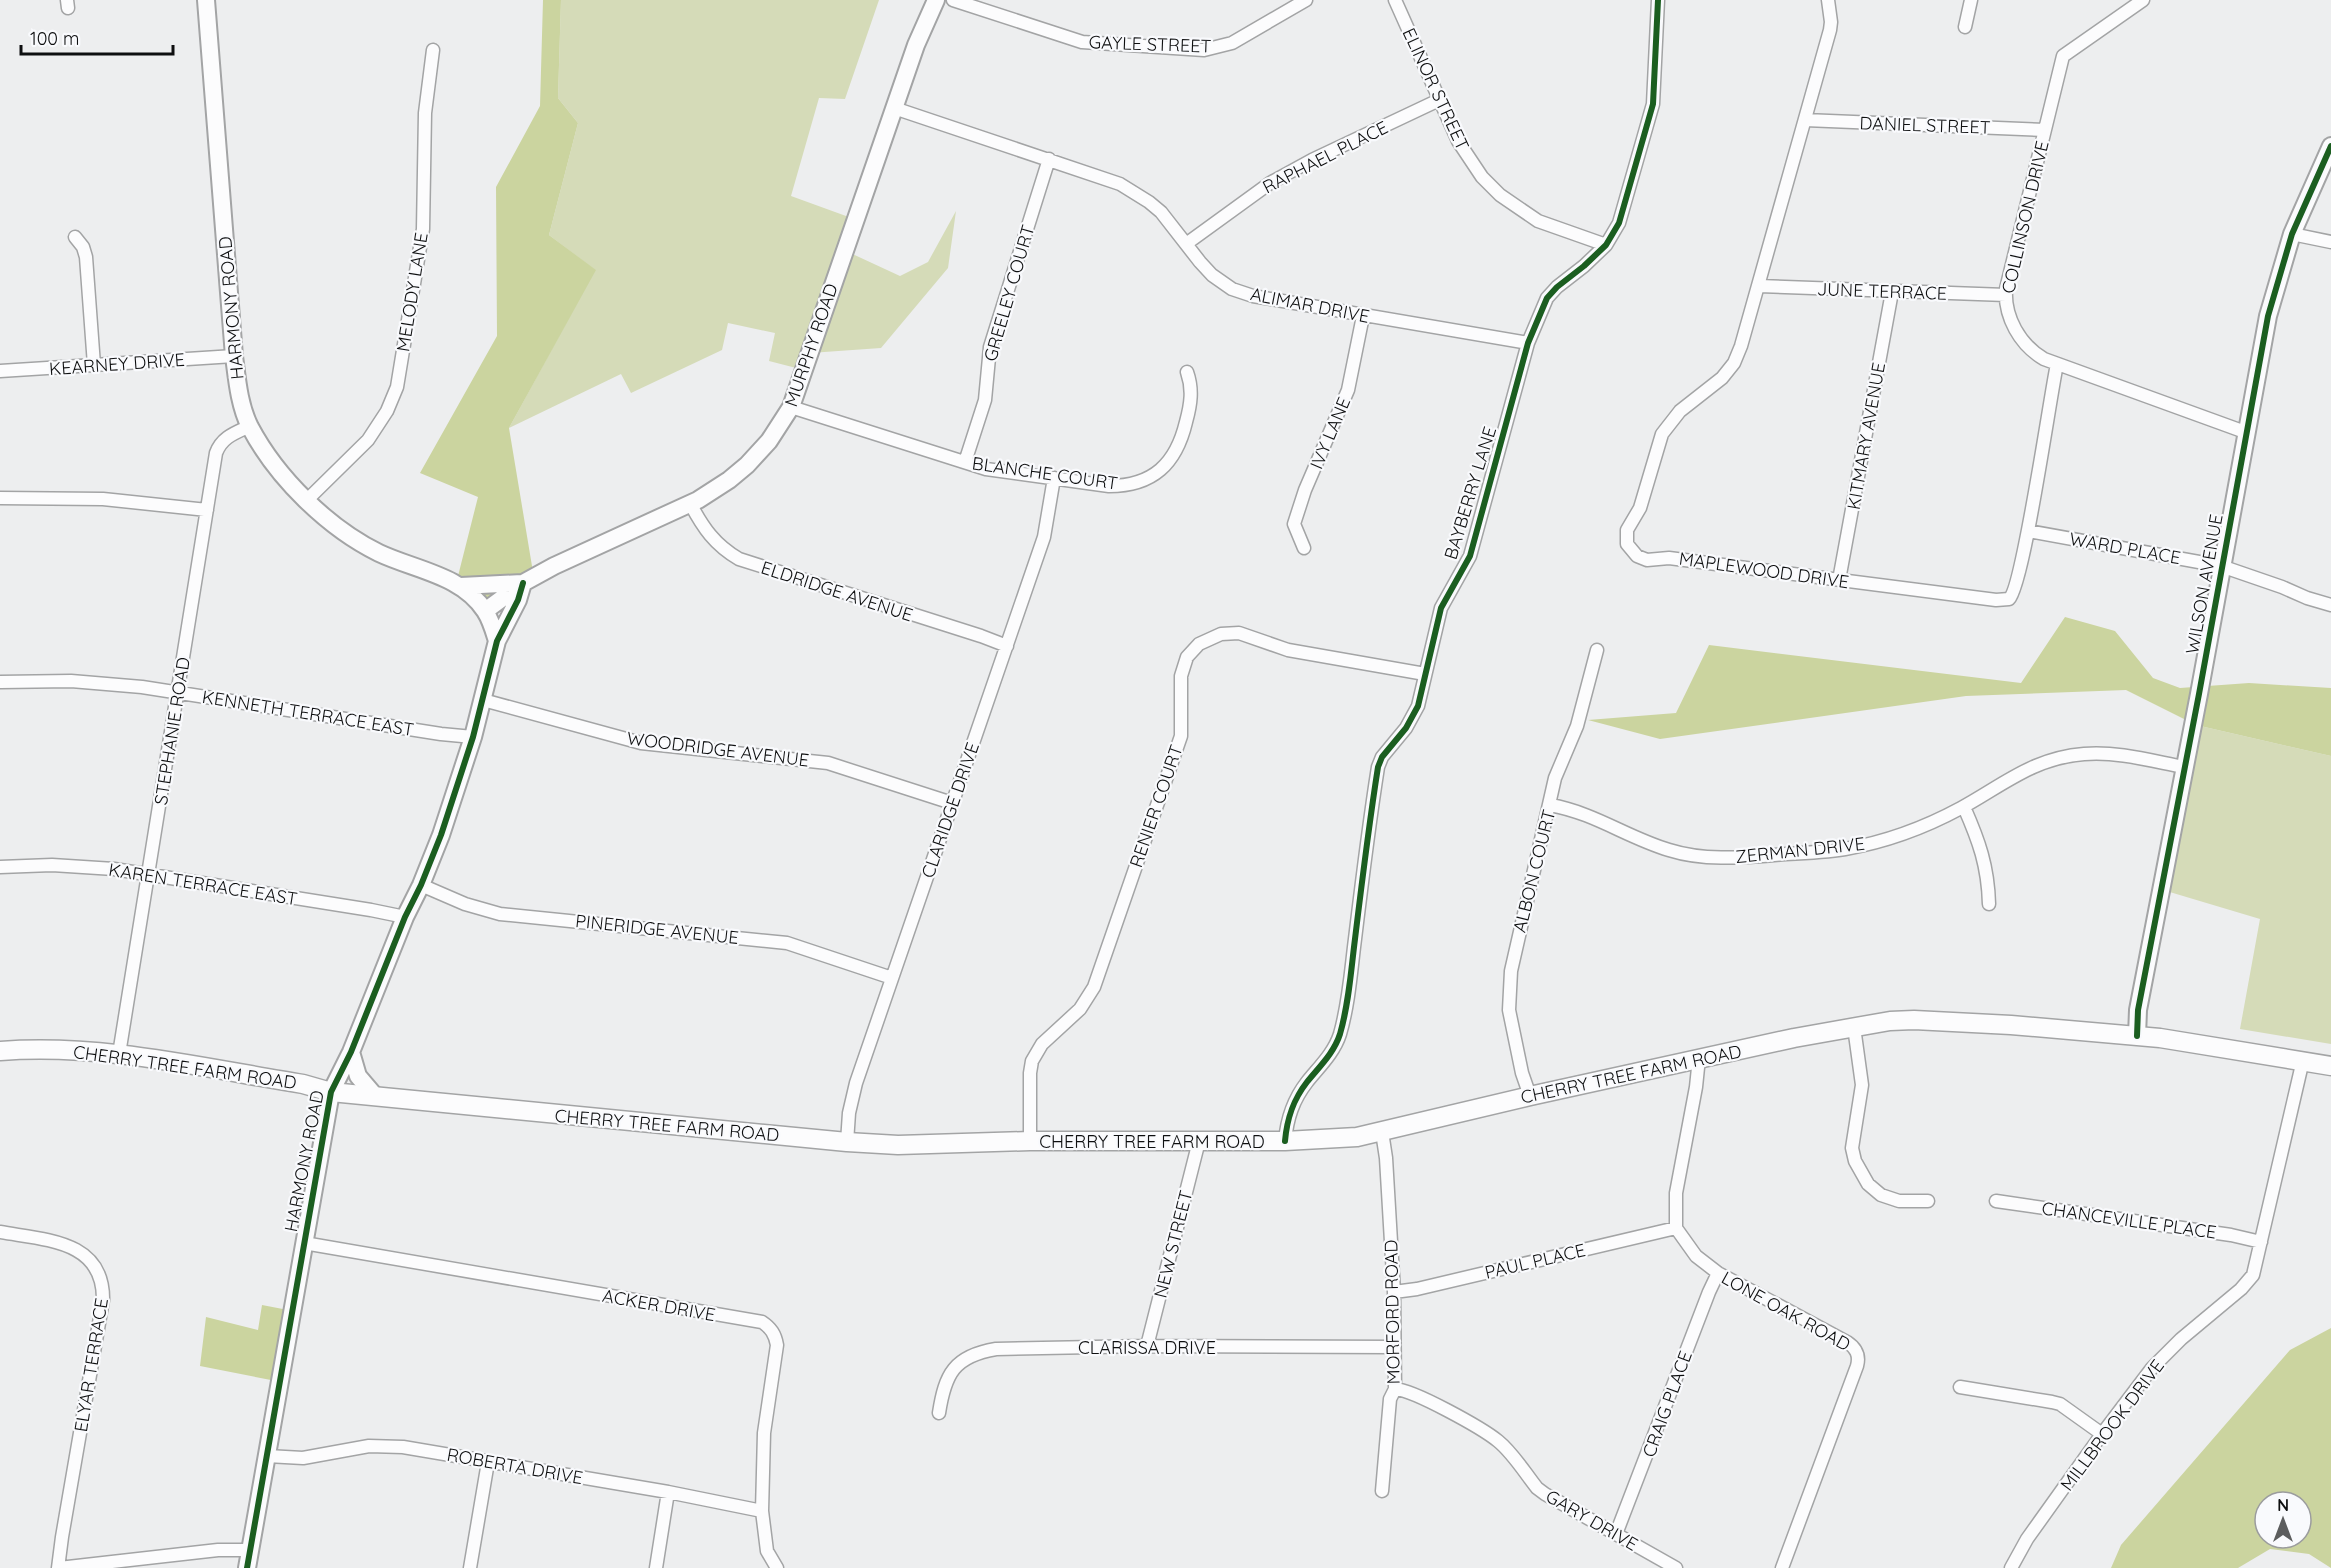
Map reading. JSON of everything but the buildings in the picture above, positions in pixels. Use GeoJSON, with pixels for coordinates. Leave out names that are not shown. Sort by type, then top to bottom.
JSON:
{"type":"FeatureCollection","features":[{"type":"Feature","properties":{"kind":"main road","name":"CHERRY TREE FARM ROAD"},"geometry":{"type":"LineString","coordinates":[[0,1051],[44,1049],[119,1054],[303,1084],[331,1092],[898,1145],[1030,1141],[1324,1140],[1382,1132],[1407,1124],[1699,1058],[1890,1022],[1949,1020],[2137,1036],[2331,1066]]}},
{"type":"Feature","properties":{"kind":"street","name":"HARMONY ROAD"},"geometry":{"type":"LineString","coordinates":[[206,0],[234,356],[240,394],[250,426],[277,466],[307,500],[336,526],[369,547],[461,586],[485,611],[497,641],[483,700],[441,834],[351,1052],[331,1092],[247,1568]]}},
{"type":"Feature","properties":{"kind":"street","name":"MURPHY ROAD"},"geometry":{"type":"LineString","coordinates":[[485,611],[523,583],[554,566],[690,503],[729,480],[747,465],[769,441],[791,407],[916,45],[936,0]]}},
{"type":"Feature","properties":{"kind":"street","name":"GAYLE STREET"},"geometry":{"type":"LineString","coordinates":[[953,0],[1082,42],[1204,50],[1232,43],[1287,4],[1306,0]]}},
{"type":"Feature","properties":{"kind":"street","name":"ELINOR STREET"},"geometry":{"type":"LineString","coordinates":[[1395,0],[1439,100],[1470,162],[1500,195],[1538,221],[1606,245]]}},
{"type":"Feature","properties":{"kind":"street","name":"BAYBERRY LANE"},"geometry":{"type":"LineString","coordinates":[[1285,1141],[1286,1124],[1293,1104],[1306,1083],[1331,1053],[1339,1036],[1346,1006],[1378,767],[1382,757],[1410,722],[1418,705],[1442,608],[1470,556],[1528,343],[1540,311],[1550,294],[1606,245],[1619,223],[1653,104],[1658,0]]}},
{"type":"Feature","properties":{"kind":"street","name":"MAPLEWOOD DRIVE"},"geometry":{"type":"LineString","coordinates":[[1828,0],[1830,30],[1741,346],[1730,369],[1715,384],[1680,411],[1662,434],[1640,508],[1627,530],[1628,544],[1637,556],[1647,560],[1670,558],[2006,600],[2012,596],[2015,588],[2028,531],[2057,364]]}},
{"type":"Feature","properties":{"kind":"street"},"geometry":{"type":"LineString","coordinates":[[1965,27],[1971,0]]}},
{"type":"Feature","properties":{"kind":"street","name":"COLLINSON DRIVE"},"geometry":{"type":"LineString","coordinates":[[2143,0],[2063,56],[2006,295],[2011,319],[2025,344],[2038,355],[2057,364],[2245,432]]}},
{"type":"Feature","properties":{"kind":"street","name":"MELODY LANE"},"geometry":{"type":"LineString","coordinates":[[307,500],[368,440],[387,411],[397,387],[423,229],[425,113],[433,50]]}},
{"type":"Feature","properties":{"kind":"street","name":"RAPHAEL PLACE"},"geometry":{"type":"LineString","coordinates":[[1186,244],[1241,202],[1279,178],[1439,100]]}},
{"type":"Feature","properties":{"kind":"street","name":"ALIMAR DRIVE"},"geometry":{"type":"LineString","coordinates":[[894,108],[1107,178],[1135,191],[1161,212],[1212,275],[1232,289],[1253,296],[1528,343]]}},
{"type":"Feature","properties":{"kind":"street","name":"DANIEL STREET"},"geometry":{"type":"LineString","coordinates":[[1805,120],[2045,130]]}},
{"type":"Feature","properties":{"kind":"street","name":"WILSON AVENUE"},"geometry":{"type":"LineString","coordinates":[[2137,1036],[2138,1010],[2268,316],[2292,234],[2331,146]]}},
{"type":"Feature","properties":{"kind":"street","name":"GREELEY COURT"},"geometry":{"type":"LineString","coordinates":[[965,462],[984,400],[990,347],[1049,159]]}},
{"type":"Feature","properties":{"kind":"street"},"geometry":{"type":"LineString","coordinates":[[2292,234],[2331,242]]}},
{"type":"Feature","properties":{"kind":"street"},"geometry":{"type":"LineString","coordinates":[[75,237],[83,247],[86,257],[94,365]]}},
{"type":"Feature","properties":{"kind":"street","name":"JUNE TERRACE"},"geometry":{"type":"LineString","coordinates":[[1759,286],[2006,295]]}},
{"type":"Feature","properties":{"kind":"street","name":"KITMARY AVENUE"},"geometry":{"type":"LineString","coordinates":[[1839,580],[1892,292]]}},
{"type":"Feature","properties":{"kind":"street","name":"IVY LANE"},"geometry":{"type":"LineString","coordinates":[[1304,548],[1294,524],[1305,490],[1348,390],[1363,316]]}},
{"type":"Feature","properties":{"kind":"street","name":"KEARNEY DRIVE"},"geometry":{"type":"LineString","coordinates":[[0,371],[234,356]]}},
{"type":"Feature","properties":{"kind":"street","name":"BLANCHE COURT"},"geometry":{"type":"LineString","coordinates":[[791,407],[986,469],[1123,486],[1142,481],[1155,474],[1174,455],[1183,435],[1192,391],[1187,372]]}},
{"type":"Feature","properties":{"kind":"street","name":"STEPHANIE ROAD"},"geometry":{"type":"LineString","coordinates":[[119,1054],[219,445],[226,438],[250,426]]}},
{"type":"Feature","properties":{"kind":"street","name":"CLARIDGE DRIVE"},"geometry":{"type":"LineString","coordinates":[[847,1142],[849,1113],[856,1083],[1044,537],[1054,478]]}},
{"type":"Feature","properties":{"kind":"street"},"geometry":{"type":"LineString","coordinates":[[0,498],[103,499],[207,510]]}},
{"type":"Feature","properties":{"kind":"street","name":"ELDRIDGE AVENUE"},"geometry":{"type":"LineString","coordinates":[[690,503],[706,532],[716,543],[739,559],[1007,646]]}},
{"type":"Feature","properties":{"kind":"street","name":"WARD PLACE"},"geometry":{"type":"LineString","coordinates":[[2028,531],[2221,566],[2331,605]]}},
{"type":"Feature","properties":{"kind":"street"},"geometry":{"type":"LineString","coordinates":[[461,586],[523,583],[518,600],[497,641]]}},
{"type":"Feature","properties":{"kind":"street","name":"RENIER COURT"},"geometry":{"type":"LineString","coordinates":[[1030,1141],[1032,1061],[1042,1044],[1080,1010],[1094,987],[1181,736],[1181,675],[1184,664],[1192,651],[1209,638],[1221,634],[1239,633],[1288,650],[1425,674]]}},
{"type":"Feature","properties":{"kind":"street","name":"ALBON COURT"},"geometry":{"type":"LineString","coordinates":[[1530,1096],[1522,1073],[1509,1010],[1508,990],[1557,771],[1575,733],[1596,650]]}},
{"type":"Feature","properties":{"kind":"street","name":"KENNETH TERRACE EAST"},"geometry":{"type":"LineString","coordinates":[[0,682],[71,681],[142,687],[472,737]]}},
{"type":"Feature","properties":{"kind":"street","name":"WOODRIDGE AVENUE"},"geometry":{"type":"LineString","coordinates":[[483,700],[641,743],[828,764],[952,803]]}},
{"type":"Feature","properties":{"kind":"street","name":"ZERMAN DRIVE"},"geometry":{"type":"LineString","coordinates":[[1550,805],[1584,813],[1645,842],[1670,850],[1700,856],[1736,858],[1859,846],[1909,832],[1964,807],[2024,770],[2059,758],[2084,754],[2107,754],[2184,767]]}},
{"type":"Feature","properties":{"kind":"street"},"geometry":{"type":"LineString","coordinates":[[1964,807],[1986,864],[1989,904]]}},
{"type":"Feature","properties":{"kind":"street","name":"KAREN TERRACE EAST"},"geometry":{"type":"LineString","coordinates":[[0,867],[85,866],[149,874],[405,917]]}},
{"type":"Feature","properties":{"kind":"street","name":"PINERIDGE AVENUE"},"geometry":{"type":"LineString","coordinates":[[421,885],[465,904],[500,914],[787,943],[892,978]]}},
{"type":"Feature","properties":{"kind":"street"},"geometry":{"type":"LineString","coordinates":[[1854,1027],[1862,1085],[1852,1148],[1855,1161],[1868,1184],[1881,1195],[1899,1201],[1928,1202]]}},
{"type":"Feature","properties":{"kind":"street"},"geometry":{"type":"LineString","coordinates":[[351,1052],[358,1076],[375,1096]]}},
{"type":"Feature","properties":{"kind":"street"},"geometry":{"type":"LineString","coordinates":[[1676,1228],[1676,1193],[1699,1058]]}},
{"type":"Feature","properties":{"kind":"street","name":"MILLBROOK DRIVE"},"geometry":{"type":"LineString","coordinates":[[2011,1568],[2027,1539],[2102,1434],[2165,1354],[2253,1275],[2303,1060]]}},
{"type":"Feature","properties":{"kind":"street","name":"MORFORD ROAD"},"geometry":{"type":"LineString","coordinates":[[1382,1132],[1386,1158],[1394,1292],[1395,1389],[1390,1399],[1382,1491]]}},
{"type":"Feature","properties":{"kind":"street","name":"NEW STREET"},"geometry":{"type":"LineString","coordinates":[[1146,1346],[1199,1141]]}},
{"type":"Feature","properties":{"kind":"street","name":"CHANCEVILLE PLACE"},"geometry":{"type":"LineString","coordinates":[[1996,1201],[2231,1235],[2261,1242]]}},
{"type":"Feature","properties":{"kind":"street","name":"LONE OAK ROAD"},"geometry":{"type":"LineString","coordinates":[[1676,1228],[1696,1256],[1718,1273],[1847,1342],[1856,1351],[1858,1357],[1854,1376],[1782,1568]]}},
{"type":"Feature","properties":{"kind":"street","name":"PAUL PLACE"},"geometry":{"type":"LineString","coordinates":[[1394,1292],[1417,1289],[1676,1228]]}},
{"type":"Feature","properties":{"kind":"street","name":"ELYAR TERRACE"},"geometry":{"type":"LineString","coordinates":[[0,1232],[51,1241],[77,1251],[96,1266],[103,1287],[103,1300],[58,1568]]}},
{"type":"Feature","properties":{"kind":"street","name":"ACKER DRIVE"},"geometry":{"type":"LineString","coordinates":[[304,1243],[762,1322],[773,1332],[777,1345],[764,1434],[762,1511],[767,1551],[777,1568]]}},
{"type":"Feature","properties":{"kind":"street","name":"CRAIG PLACE"},"geometry":{"type":"LineString","coordinates":[[1617,1534],[1718,1273]]}},
{"type":"Feature","properties":{"kind":"street","name":"CLARISSA DRIVE"},"geometry":{"type":"LineString","coordinates":[[939,1413],[943,1386],[949,1375],[963,1360],[982,1351],[1035,1347],[1394,1347]]}},
{"type":"Feature","properties":{"kind":"street"},"geometry":{"type":"LineString","coordinates":[[1960,1387],[2060,1404],[2102,1434]]}},
{"type":"Feature","properties":{"kind":"street","name":"GARY DRIVE"},"geometry":{"type":"LineString","coordinates":[[1395,1389],[1406,1389],[1420,1396],[1499,1442],[1537,1488],[1676,1568]]}},
{"type":"Feature","properties":{"kind":"street","name":"ROBERTA DRIVE"},"geometry":{"type":"LineString","coordinates":[[267,1456],[303,1458],[369,1446],[390,1445],[668,1492],[762,1511]]}},
{"type":"Feature","properties":{"kind":"street"},"geometry":{"type":"LineString","coordinates":[[470,1568],[488,1462]]}},
{"type":"Feature","properties":{"kind":"street"},"geometry":{"type":"LineString","coordinates":[[656,1568],[668,1492]]}},
{"type":"Feature","properties":{"kind":"street"},"geometry":{"type":"LineString","coordinates":[[58,1568],[218,1550],[250,1550]]}},
{"type":"Feature","properties":{"kind":"green space"},"geometry":{"type":"Polygon","coordinates":[[[543,0],[561,0],[558,98],[578,123],[549,235],[596,270],[509,428],[534,578],[488,610],[457,580],[478,497],[420,473],[497,336],[496,187],[540,106],[543,0]]]}},
{"type":"Feature","properties":{"kind":"green space"},"geometry":{"type":"Polygon","coordinates":[[[561,0],[879,0],[845,99],[819,98],[791,196],[857,220],[846,251],[900,276],[928,262],[956,211],[948,268],[881,348],[810,353],[804,370],[769,361],[775,333],[728,323],[722,350],[631,393],[621,374],[509,428],[595,270],[549,235],[578,123],[558,98],[561,0]]]}},
{"type":"Feature","properties":{"kind":"green space"},"geometry":{"type":"Polygon","coordinates":[[[2065,617],[2115,631],[2153,678],[2180,688],[2249,683],[2331,688],[2331,756],[2196,725],[2126,690],[1966,696],[1660,739],[1588,720],[1676,713],[1709,645],[2021,683],[2065,617]]]}},
{"type":"Feature","properties":{"kind":"green space"},"geometry":{"type":"Polygon","coordinates":[[[2196,725],[2331,756],[2331,1044],[2240,1029],[2260,919],[2163,890],[2196,725]]]}},
{"type":"Feature","properties":{"kind":"green space"},"geometry":{"type":"Polygon","coordinates":[[[262,1305],[288,1310],[276,1381],[200,1366],[206,1317],[258,1330],[262,1305]]]}},
{"type":"Feature","properties":{"kind":"green space"},"geometry":{"type":"Polygon","coordinates":[[[2331,1328],[2331,1568],[2309,1554],[2278,1550],[2313,1550],[2313,1490],[2253,1490],[2253,1550],[2268,1550],[2238,1568],[2111,1568],[2121,1545],[2290,1350],[2331,1328]]]}},
{"type":"Feature","properties":{"kind":"cycle path"},"geometry":{"type":"LineString","coordinates":[[1285,1141],[1294,1103],[1307,1082],[1330,1054],[1340,1034],[1346,1010],[1378,767],[1382,757],[1406,728],[1418,706],[1441,608],[1470,556],[1528,343],[1547,298],[1606,245],[1619,223],[1653,104],[1658,0]]}},
{"type":"Feature","properties":{"kind":"cycle path"},"geometry":{"type":"LineString","coordinates":[[2137,1036],[2138,1010],[2268,316],[2292,234],[2331,146]]}},
{"type":"Feature","properties":{"kind":"cycle path"},"geometry":{"type":"LineString","coordinates":[[247,1568],[331,1092],[351,1052],[405,917],[441,835],[473,737],[497,641],[518,600],[523,583]]}}]}
